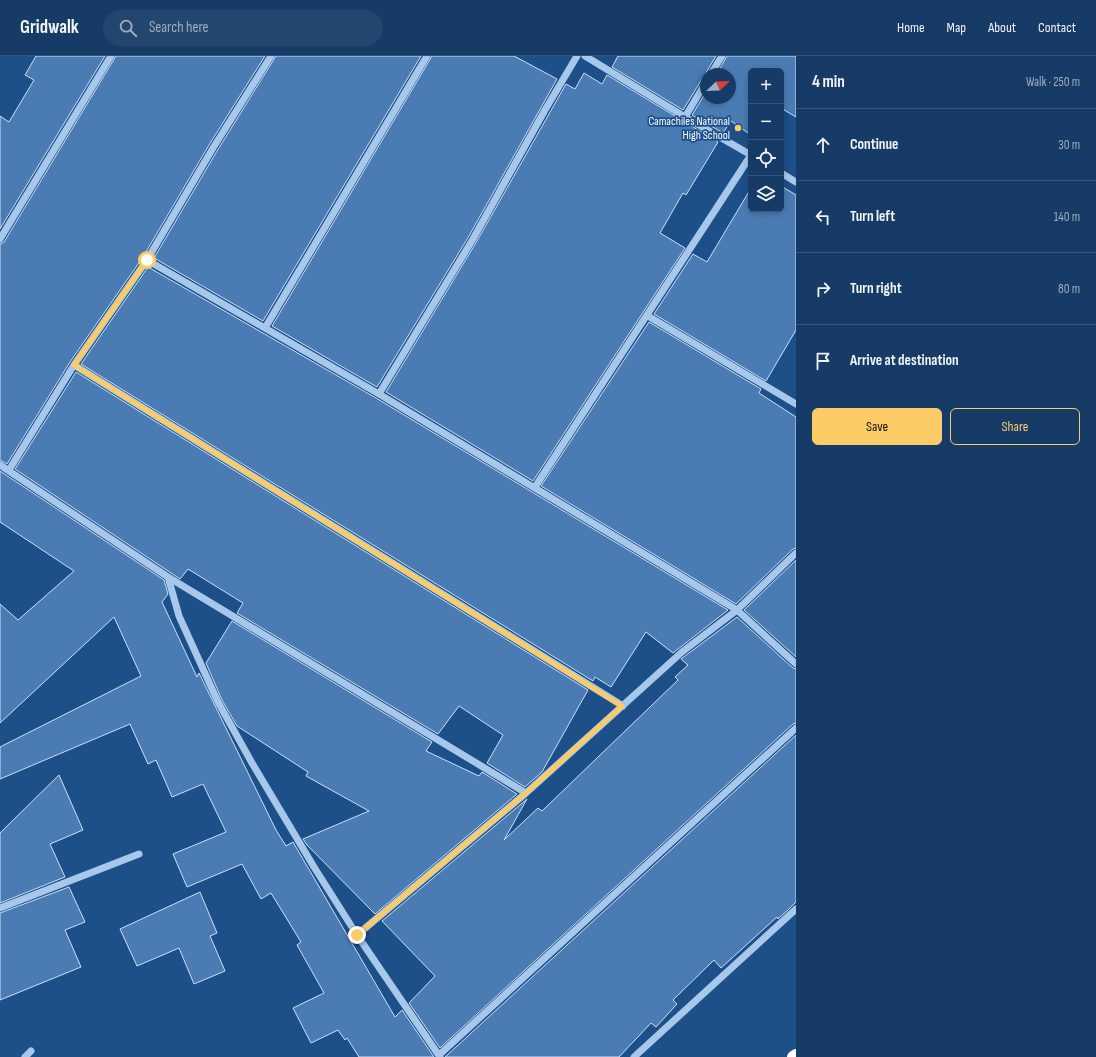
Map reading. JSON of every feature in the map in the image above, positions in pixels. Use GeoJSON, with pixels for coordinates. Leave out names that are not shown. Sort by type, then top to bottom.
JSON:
{"type":"FeatureCollection","features":[{"type":"Feature","properties":{"kind":"street"},"geometry":{"type":"LineString","coordinates":[[0,239],[111,56]]}},
{"type":"Feature","properties":{"kind":"street"},"geometry":{"type":"LineString","coordinates":[[9,470],[74,365],[147,260],[213,148],[271,56]]}},
{"type":"Feature","properties":{"kind":"street"},"geometry":{"type":"LineString","coordinates":[[265,328],[427,56]]}},
{"type":"Feature","properties":{"kind":"street"},"geometry":{"type":"LineString","coordinates":[[379,394],[472,240],[577,56]]}},
{"type":"Feature","properties":{"kind":"street"},"geometry":{"type":"LineString","coordinates":[[585,56],[748,153]]}},
{"type":"Feature","properties":{"kind":"street"},"geometry":{"type":"LineString","coordinates":[[715,68],[722,56]]}},
{"type":"Feature","properties":{"kind":"street"},"geometry":{"type":"LineString","coordinates":[[685,117],[700,92]]}},
{"type":"Feature","properties":{"kind":"street"},"geometry":{"type":"LineString","coordinates":[[535,487],[625,348],[648,316],[748,160]]}},
{"type":"Feature","properties":{"kind":"street"},"geometry":{"type":"LineString","coordinates":[[784,175],[796,182]]}},
{"type":"Feature","properties":{"kind":"street"},"geometry":{"type":"LineString","coordinates":[[147,260],[379,394],[737,610],[796,664]]}},
{"type":"Feature","properties":{"kind":"street"},"geometry":{"type":"LineString","coordinates":[[648,316],[796,404]]}},
{"type":"Feature","properties":{"kind":"street"},"geometry":{"type":"LineString","coordinates":[[74,365],[622,706]]}},
{"type":"Feature","properties":{"kind":"street"},"geometry":{"type":"LineString","coordinates":[[0,465],[168,577],[526,793]]}},
{"type":"Feature","properties":{"kind":"street"},"geometry":{"type":"LineString","coordinates":[[357,935],[526,793],[682,652],[737,610],[796,553]]}},
{"type":"Feature","properties":{"kind":"street"},"geometry":{"type":"LineString","coordinates":[[168,577],[179,616],[218,702],[252,763],[314,867],[357,935],[440,1056],[796,728]]}},
{"type":"Feature","properties":{"kind":"street"},"geometry":{"type":"LineString","coordinates":[[0,908],[139,854]]}},
{"type":"Feature","properties":{"kind":"street"},"geometry":{"type":"LineString","coordinates":[[634,1057],[796,909]]}},
{"type":"Feature","properties":{"kind":"street"},"geometry":{"type":"LineString","coordinates":[[25,1057],[31,1051]]}},
{"type":"Feature","properties":{"kind":"building"},"geometry":{"type":"Polygon","coordinates":[[[36,56],[105,56],[0,229],[0,116],[9,122],[34,80],[25,75],[36,56]]]}},
{"type":"Feature","properties":{"kind":"building"},"geometry":{"type":"Polygon","coordinates":[[[116,56],[265,56],[209,145],[143,257],[70,362],[7,464],[0,460],[0,244],[4,242],[116,56]]]}},
{"type":"Feature","properties":{"kind":"building"},"geometry":{"type":"Polygon","coordinates":[[[276,56],[421,56],[263,321],[154,258],[217,151],[276,56]]]}},
{"type":"Feature","properties":{"kind":"building"},"geometry":{"type":"Polygon","coordinates":[[[432,56],[514,56],[557,79],[469,236],[377,387],[272,326],[432,56]]]}},
{"type":"Feature","properties":{"kind":"building"},"geometry":{"type":"Polygon","coordinates":[[[618,56],[716,56],[709,68],[700,68],[700,82],[683,110],[612,67],[618,56]]]}},
{"type":"Feature","properties":{"kind":"building"},"geometry":{"type":"Polygon","coordinates":[[[727,56],[796,56],[796,117],[784,110],[784,68],[748,68],[748,133],[731,121],[723,133],[692,115],[700,102],[700,104],[736,104],[736,68],[720,68],[727,56]]]}},
{"type":"Feature","properties":{"kind":"building"},"geometry":{"type":"Polygon","coordinates":[[[584,73],[602,84],[607,75],[718,142],[686,195],[683,193],[660,233],[685,248],[533,481],[386,392],[477,241],[566,84],[575,89],[584,73]]]}},
{"type":"Feature","properties":{"kind":"building"},"geometry":{"type":"Polygon","coordinates":[[[784,188],[796,195],[796,330],[766,381],[654,314],[693,254],[707,262],[748,193],[748,212],[784,212],[784,188]]]}},
{"type":"Feature","properties":{"kind":"building"},"geometry":{"type":"Polygon","coordinates":[[[148,267],[376,398],[728,610],[673,653],[646,632],[611,687],[595,677],[593,681],[81,364],[148,267]]]}},
{"type":"Feature","properties":{"kind":"building"},"geometry":{"type":"Polygon","coordinates":[[[649,322],[761,389],[759,393],[796,417],[796,548],[793,549],[736,604],[541,486],[649,322]]]}},
{"type":"Feature","properties":{"kind":"building"},"geometry":{"type":"Polygon","coordinates":[[[76,372],[588,690],[542,772],[525,787],[487,763],[503,735],[459,706],[438,734],[237,613],[243,603],[188,569],[180,579],[15,469],[76,372]]]}},
{"type":"Feature","properties":{"kind":"building"},"geometry":{"type":"Polygon","coordinates":[[[0,471],[164,580],[168,594],[162,602],[197,677],[199,673],[276,830],[286,846],[293,842],[395,1017],[402,1010],[434,1057],[359,1057],[347,1038],[345,1040],[338,1030],[311,1043],[293,1008],[324,993],[297,945],[301,942],[271,893],[261,899],[242,864],[187,887],[173,854],[226,832],[203,784],[172,797],[156,760],[148,764],[130,724],[0,779],[0,747],[141,676],[114,617],[0,723],[0,604],[18,620],[74,571],[0,522],[0,471]]]}},
{"type":"Feature","properties":{"kind":"building"},"geometry":{"type":"Polygon","coordinates":[[[796,560],[796,657],[744,610],[796,560]]]}},
{"type":"Feature","properties":{"kind":"building"},"geometry":{"type":"Polygon","coordinates":[[[737,617],[793,668],[796,669],[796,723],[793,724],[440,1048],[409,1003],[435,976],[382,921],[527,799],[504,840],[538,808],[542,811],[678,680],[675,677],[688,665],[681,659],[737,617]]]}},
{"type":"Feature","properties":{"kind":"building"},"geometry":{"type":"Polygon","coordinates":[[[232,621],[432,742],[426,751],[479,776],[482,772],[517,794],[375,914],[307,845],[303,839],[369,811],[306,776],[308,772],[237,726],[222,700],[206,663],[232,621]]]}},
{"type":"Feature","properties":{"kind":"building"},"geometry":{"type":"Polygon","coordinates":[[[796,735],[796,902],[789,909],[778,919],[777,917],[721,968],[714,960],[673,1000],[677,1004],[656,1027],[651,1023],[619,1057],[445,1057],[796,735]]]}},
{"type":"Feature","properties":{"kind":"building"},"geometry":{"type":"Polygon","coordinates":[[[59,775],[83,830],[50,844],[65,877],[0,903],[0,833],[59,775]]]}},
{"type":"Feature","properties":{"kind":"building"},"geometry":{"type":"Polygon","coordinates":[[[69,887],[85,922],[65,930],[81,967],[0,1000],[0,913],[69,887]]]}},
{"type":"Feature","properties":{"kind":"building"},"geometry":{"type":"Polygon","coordinates":[[[200,892],[217,933],[210,936],[225,971],[194,984],[179,948],[137,966],[120,929],[200,892]]]}},
{"type":"Feature","properties":{"kind":"place","name":"Camachiles National High School"},"geometry":{"type":"Point","coordinates":[738,128]}},
{"type":"Feature","properties":{"kind":"route"},"geometry":{"type":"LineString","coordinates":[[147,260],[74,365],[622,706],[526,793],[357,935]]}}]}
